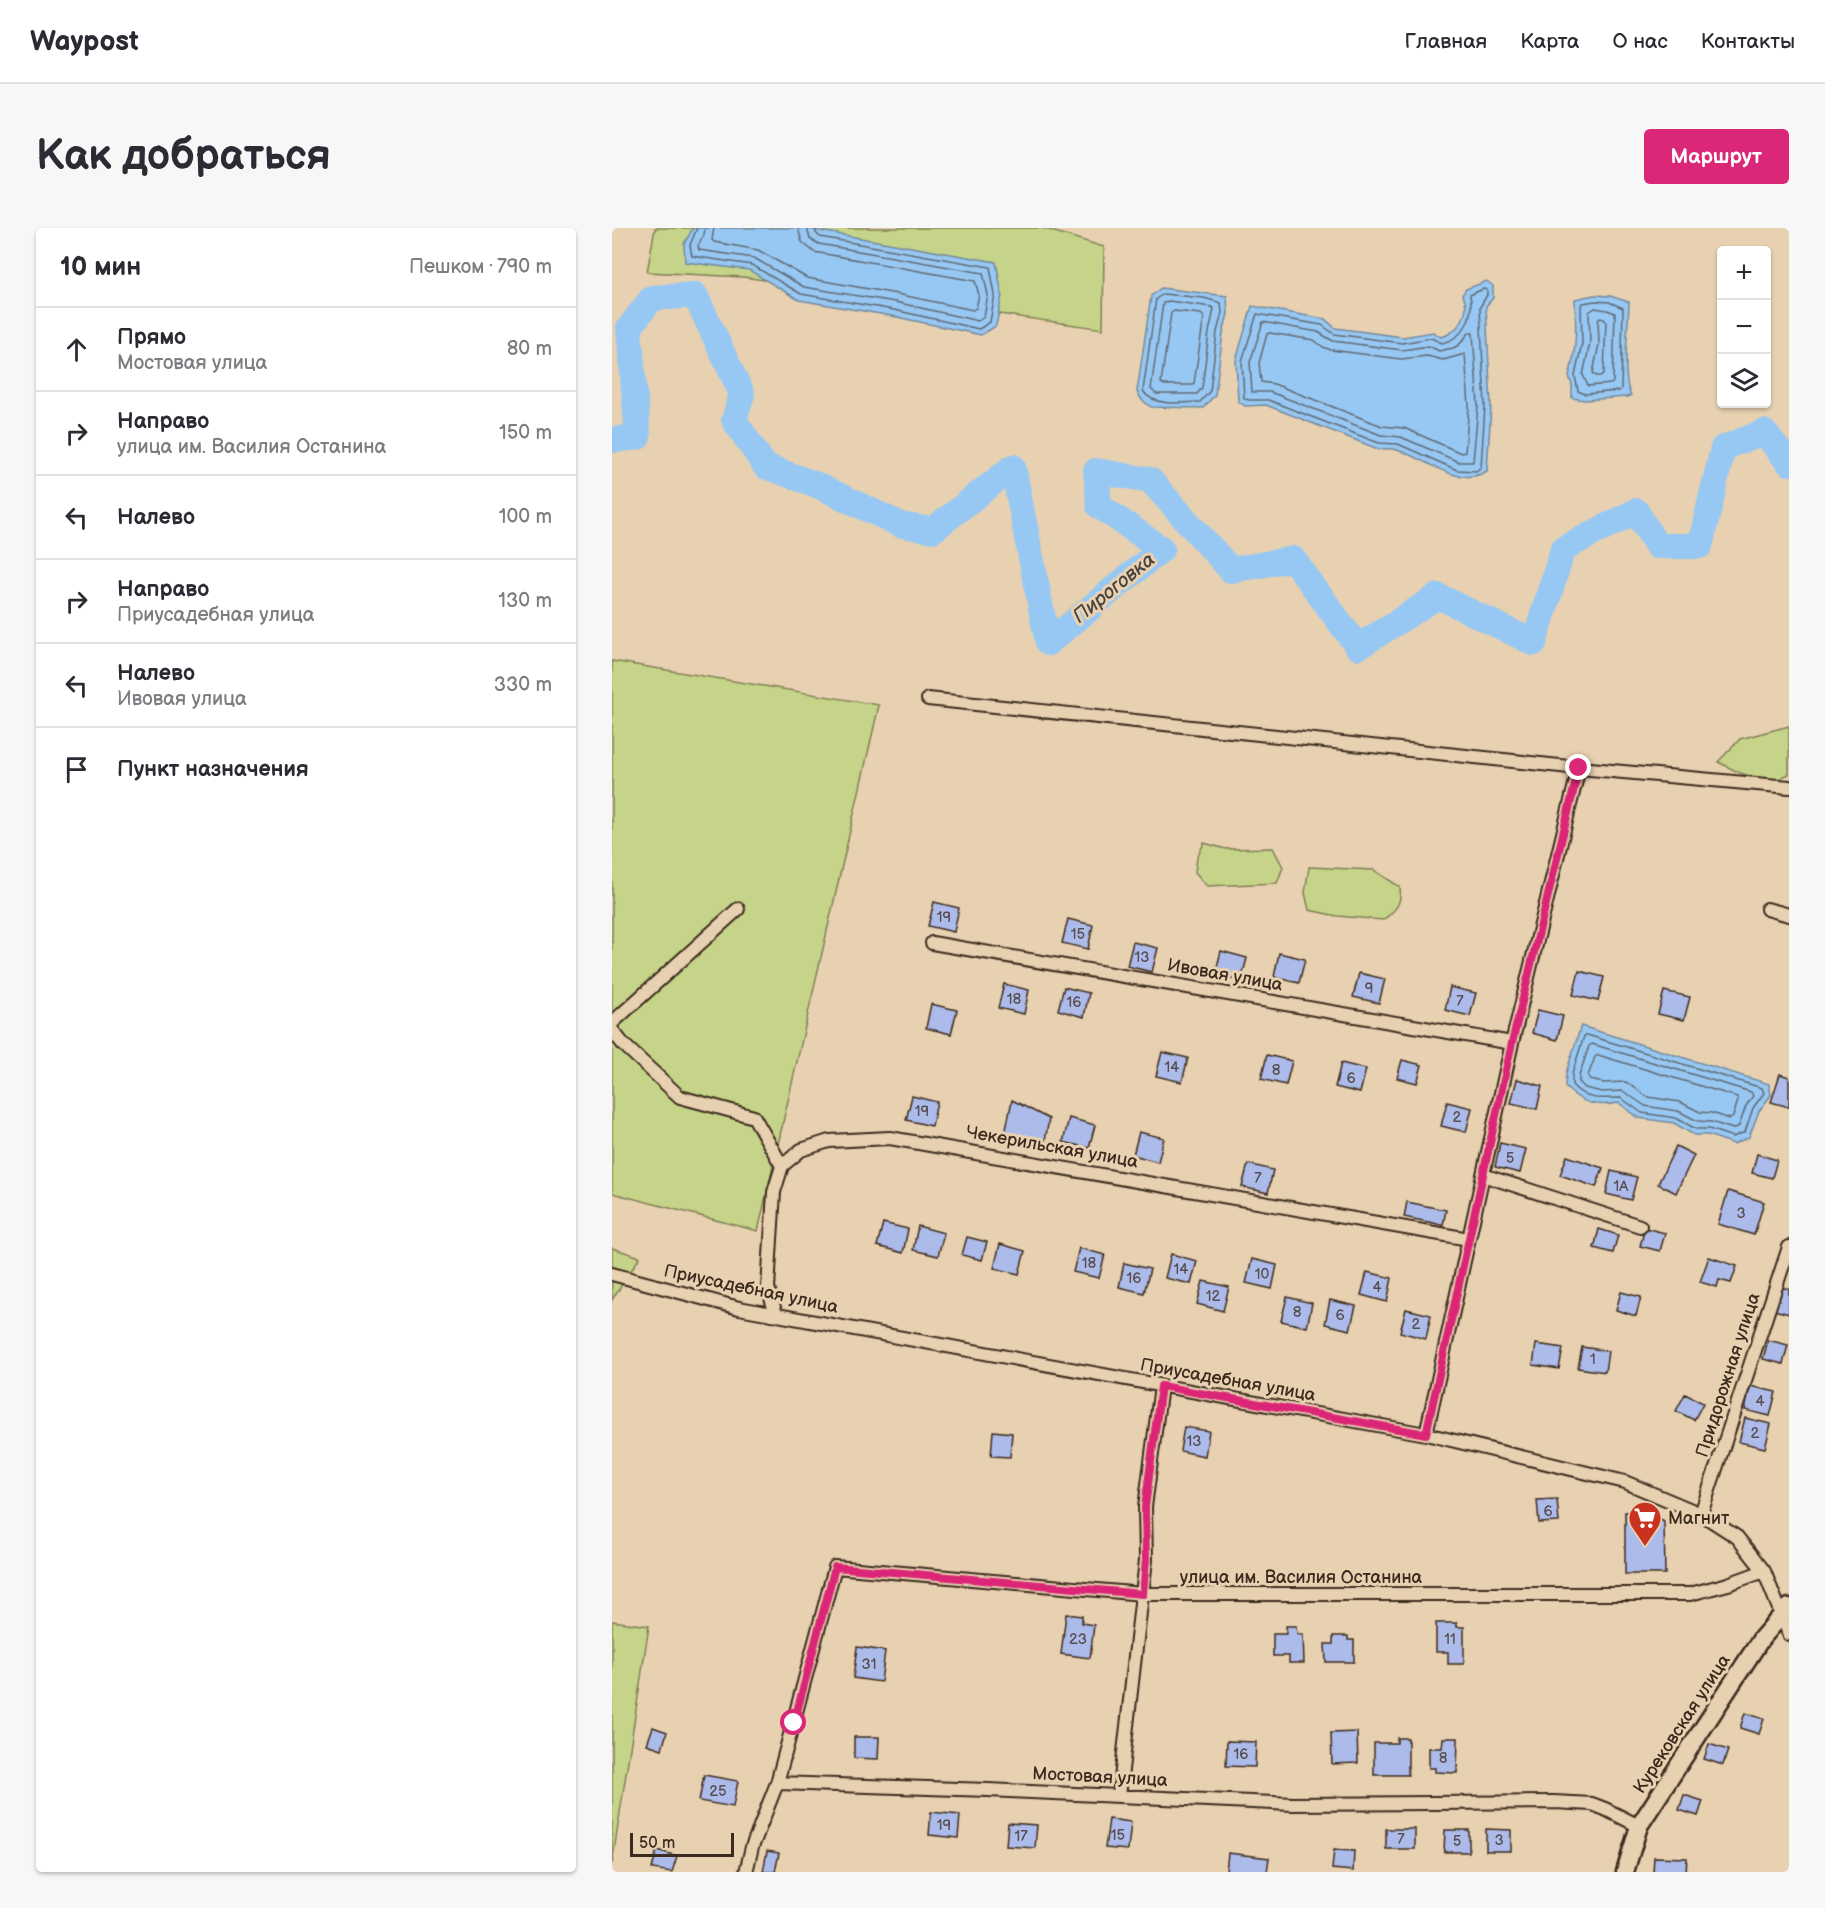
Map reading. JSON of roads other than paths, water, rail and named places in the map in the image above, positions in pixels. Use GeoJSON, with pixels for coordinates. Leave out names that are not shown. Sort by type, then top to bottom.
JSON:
{"type":"FeatureCollection","features":[{"type":"Feature","properties":{"kind":"street"},"geometry":{"type":"LineString","coordinates":[[928,699],[1579,768],[1789,787]]}},
{"type":"Feature","properties":{"kind":"street"},"geometry":{"type":"LineString","coordinates":[[1426,1434],[1512,1043],[1579,768]]}},
{"type":"Feature","properties":{"kind":"street"},"geometry":{"type":"LineString","coordinates":[[612,1023],[738,909]]}},
{"type":"Feature","properties":{"kind":"street"},"geometry":{"type":"LineString","coordinates":[[1767,909],[1789,915]]}},
{"type":"Feature","properties":{"kind":"street","name":"Ивовая улица"},"geometry":{"type":"LineString","coordinates":[[932,943],[1512,1043]]}},
{"type":"Feature","properties":{"kind":"street"},"geometry":{"type":"LineString","coordinates":[[612,1030],[623,1044],[680,1097],[754,1117],[782,1166],[774,1192],[768,1288],[776,1314]]}},
{"type":"Feature","properties":{"kind":"street","name":"Чекерильская улица"},"geometry":{"type":"LineString","coordinates":[[782,1166],[801,1150],[829,1140],[890,1138],[1469,1239]]}},
{"type":"Feature","properties":{"kind":"street"},"geometry":{"type":"LineString","coordinates":[[1483,1175],[1640,1226]]}},
{"type":"Feature","properties":{"kind":"street","name":"Придорожная улица"},"geometry":{"type":"LineString","coordinates":[[1701,1514],[1789,1247]]}},
{"type":"Feature","properties":{"kind":"street","name":"Приусадебная улица"},"geometry":{"type":"LineString","coordinates":[[612,1274],[739,1308],[1426,1434],[1624,1482],[1701,1514],[1737,1537],[1764,1571],[1785,1611],[1789,1634]]}},
{"type":"Feature","properties":{"kind":"street"},"geometry":{"type":"LineString","coordinates":[[1119,1796],[1143,1594],[1146,1560],[1145,1507],[1161,1386]]}},
{"type":"Feature","properties":{"kind":"street","name":"улица им. Василия Останина"},"geometry":{"type":"LineString","coordinates":[[777,1783],[835,1567],[1143,1594],[1690,1594],[1764,1571]]}},
{"type":"Feature","properties":{"kind":"street","name":"Курековская улица"},"geometry":{"type":"LineString","coordinates":[[1625,1872],[1639,1826],[1761,1639],[1785,1611]]}},
{"type":"Feature","properties":{"kind":"street"},"geometry":{"type":"LineString","coordinates":[[746,1872],[752,1847],[777,1783]]}},
{"type":"Feature","properties":{"kind":"street","name":"Мостовая улица"},"geometry":{"type":"LineString","coordinates":[[777,1783],[1293,1804],[1582,1804],[1605,1809],[1639,1826]]}},
{"type":"Feature","properties":{"kind":"water"},"geometry":{"type":"Polygon","coordinates":[[[693,228],[803,228],[996,262],[1002,295],[996,326],[981,335],[892,316],[799,300],[749,270],[685,262],[684,244],[693,228]]]}},
{"type":"Feature","properties":{"kind":"water"},"geometry":{"type":"Polygon","coordinates":[[[1487,281],[1493,286],[1493,298],[1486,306],[1491,406],[1487,471],[1476,476],[1453,474],[1408,454],[1393,449],[1378,449],[1266,405],[1245,406],[1238,401],[1236,360],[1252,306],[1325,319],[1335,328],[1403,337],[1433,332],[1441,337],[1453,331],[1462,321],[1466,308],[1462,295],[1466,289],[1487,281]]]}},
{"type":"Feature","properties":{"kind":"water"},"geometry":{"type":"Polygon","coordinates":[[[1161,288],[1227,296],[1228,314],[1223,333],[1215,395],[1203,408],[1151,407],[1142,400],[1137,392],[1151,296],[1161,288]]]}},
{"type":"Feature","properties":{"kind":"water"},"geometry":{"type":"Polygon","coordinates":[[[1594,295],[1610,296],[1629,302],[1626,377],[1631,395],[1627,397],[1585,400],[1572,398],[1569,376],[1575,347],[1575,299],[1594,295]]]}},
{"type":"Feature","properties":{"kind":"water"},"geometry":{"type":"Polygon","coordinates":[[[1581,1026],[1769,1084],[1771,1095],[1759,1111],[1749,1137],[1734,1144],[1708,1135],[1694,1135],[1674,1123],[1639,1118],[1619,1103],[1603,1105],[1584,1101],[1565,1087],[1566,1073],[1581,1026]]]}},
{"type":"Feature","properties":{"kind":"waterway","name":"Пироговка"},"geometry":{"type":"LineString","coordinates":[[612,440],[638,437],[629,328],[652,298],[695,295],[742,394],[734,420],[765,466],[817,485],[901,525],[933,530],[1013,467],[1048,643],[1162,549],[1099,506],[1096,471],[1150,480],[1231,570],[1293,559],[1358,647],[1438,596],[1534,643],[1563,549],[1636,511],[1657,546],[1700,546],[1723,448],[1764,432],[1789,463]]}},
{"type":"Feature","properties":{"kind":"place","name":"Магнит"},"geometry":{"type":"Point","coordinates":[1645,1547]}}]}
